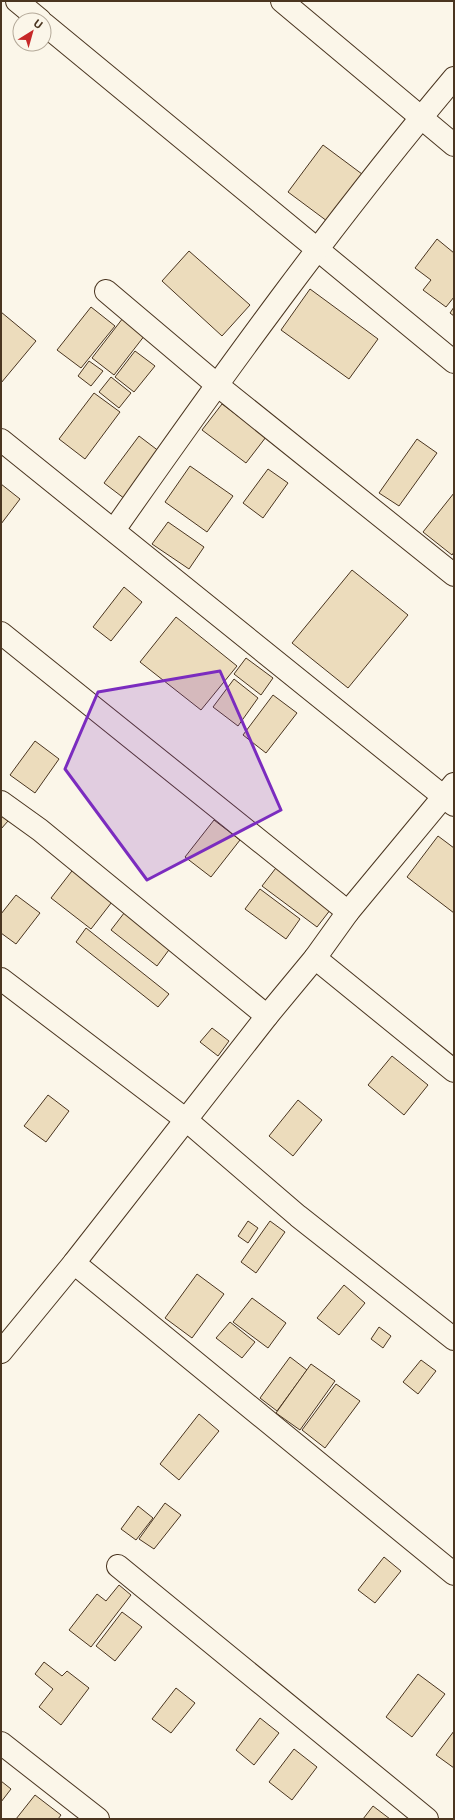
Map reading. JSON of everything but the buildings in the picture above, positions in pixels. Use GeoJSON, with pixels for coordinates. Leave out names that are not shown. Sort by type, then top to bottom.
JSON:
{"type":"FeatureCollection","features":[{"type":"Feature","properties":{"kind":"street"},"geometry":{"type":"LineString","coordinates":[[17,1],[30,12]]}},
{"type":"Feature","properties":{"kind":"street"},"geometry":{"type":"LineString","coordinates":[[282,1],[454,145]]}},
{"type":"Feature","properties":{"kind":"street"},"geometry":{"type":"LineString","coordinates":[[52,31],[454,362]]}},
{"type":"Feature","properties":{"kind":"street"},"geometry":{"type":"LineString","coordinates":[[114,530],[216,384],[421,117],[454,78]]}},
{"type":"Feature","properties":{"kind":"street"},"geometry":{"type":"LineString","coordinates":[[106,291],[216,384],[454,575]]}},
{"type":"Feature","properties":{"kind":"street"},"geometry":{"type":"LineString","coordinates":[[1,440],[451,795],[348,912],[315,958],[185,1119],[74,1263],[1,1352]]}},
{"type":"Feature","properties":{"kind":"street"},"geometry":{"type":"LineString","coordinates":[[1,633],[348,912]]}},
{"type":"Feature","properties":{"kind":"street"},"geometry":{"type":"LineString","coordinates":[[1,802],[40,830],[267,1016]]}},
{"type":"Feature","properties":{"kind":"street"},"geometry":{"type":"LineString","coordinates":[[315,958],[454,1071]]}},
{"type":"Feature","properties":{"kind":"street"},"geometry":{"type":"LineString","coordinates":[[1,979],[185,1119],[298,1216],[454,1339]]}},
{"type":"Feature","properties":{"kind":"street"},"geometry":{"type":"LineString","coordinates":[[74,1263],[454,1574]]}},
{"type":"Feature","properties":{"kind":"street"},"geometry":{"type":"LineString","coordinates":[[118,1566],[427,1819]]}},
{"type":"Feature","properties":{"kind":"street"},"geometry":{"type":"LineString","coordinates":[[1,1744],[98,1819]]}},
{"type":"Feature","properties":{"kind":"highlighted area"},"geometry":{"type":"Polygon","coordinates":[[[220,671],[281,810],[147,880],[65,769],[98,692],[220,671]]]}}]}
